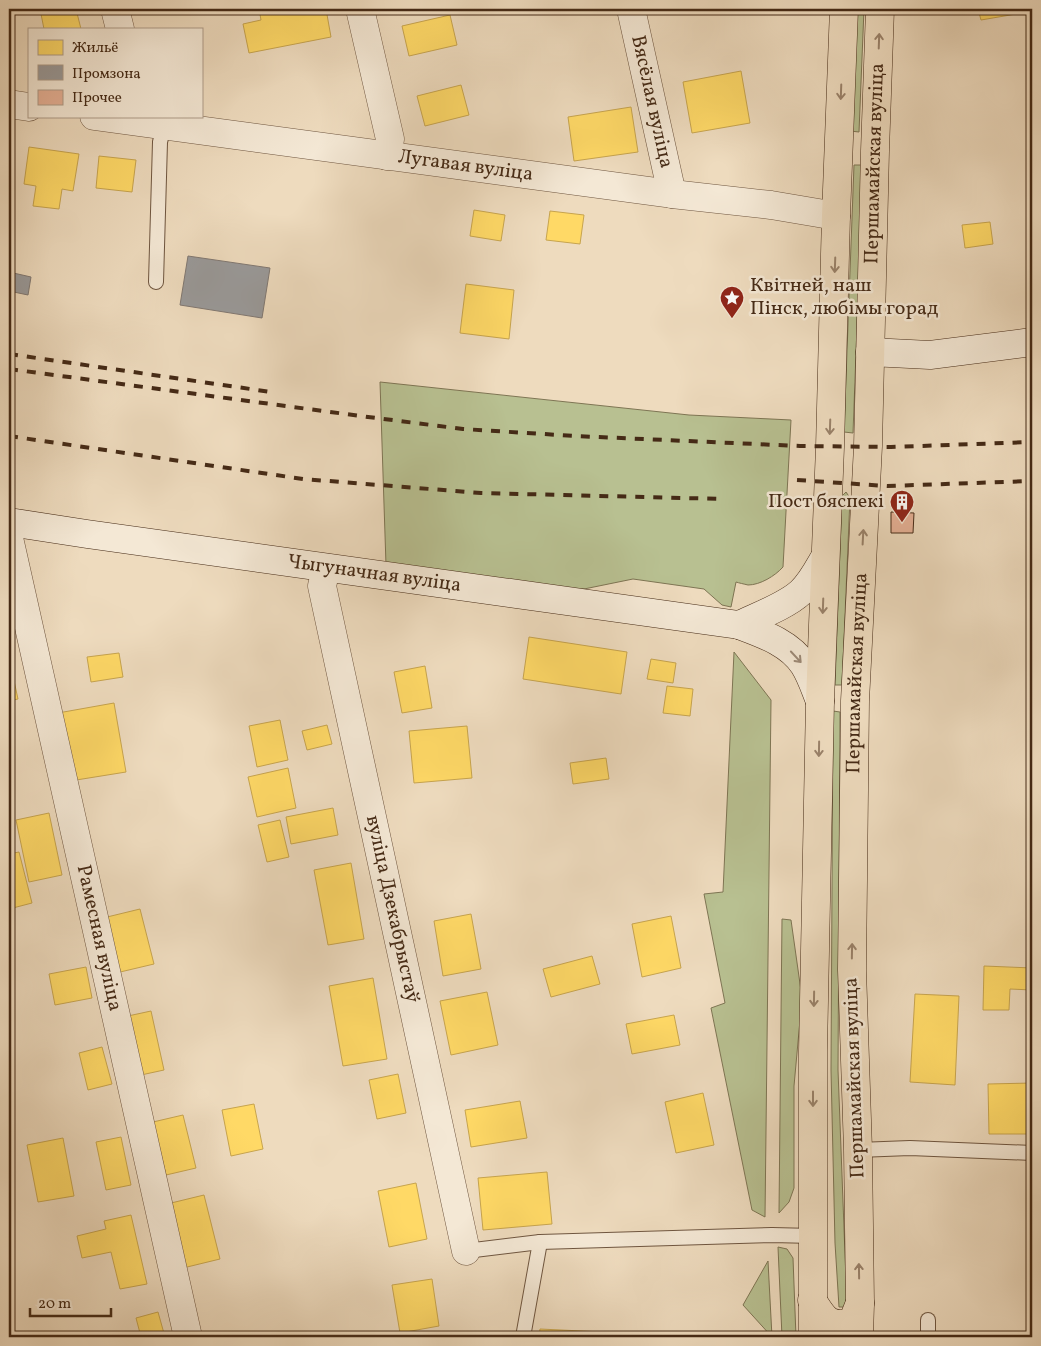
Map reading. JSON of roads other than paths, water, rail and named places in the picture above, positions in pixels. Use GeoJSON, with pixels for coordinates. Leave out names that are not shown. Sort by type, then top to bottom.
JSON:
{"type":"FeatureCollection","features":[{"type":"Feature","properties":{"kind":"main road","name":"Першамайская вуліца"},"geometry":{"type":"LineString","coordinates":[[813,1337],[813,1051],[820,701],[844,9]]}},
{"type":"Feature","properties":{"kind":"main road","name":"Першамайская вуліца"},"geometry":{"type":"LineString","coordinates":[[859,1337],[858,1150],[852,970],[855,701],[868,446],[880,9]]}},
{"type":"Feature","properties":{"kind":"main road"},"geometry":{"type":"LineString","coordinates":[[812,1300],[830,1323],[842,1324],[850,1323],[860,1303]]}},
{"type":"Feature","properties":{"kind":"street"},"geometry":{"type":"LineString","coordinates":[[115,9],[120,28]]}},
{"type":"Feature","properties":{"kind":"street"},"geometry":{"type":"LineString","coordinates":[[360,9],[390,139],[387,156]]}},
{"type":"Feature","properties":{"kind":"street","name":"Вясёлая вуліца"},"geometry":{"type":"LineString","coordinates":[[631,9],[672,194]]}},
{"type":"Feature","properties":{"kind":"street"},"geometry":{"type":"LineString","coordinates":[[9,104],[28,107]]}},
{"type":"Feature","properties":{"kind":"street","name":"Лугавая вуліца"},"geometry":{"type":"LineString","coordinates":[[116,118],[672,194],[771,205],[836,216]]}},
{"type":"Feature","properties":{"kind":"street"},"geometry":{"type":"LineString","coordinates":[[870,352],[930,355],[1032,342]]}},
{"type":"Feature","properties":{"kind":"street","name":"Чыгуначная вуліца"},"geometry":{"type":"LineString","coordinates":[[9,522],[739,625],[764,635],[795,653],[805,666],[820,701]]}},
{"type":"Feature","properties":{"kind":"street","name":"Рамесная вуліца"},"geometry":{"type":"LineString","coordinates":[[9,538],[188,1337]]}},
{"type":"Feature","properties":{"kind":"street"},"geometry":{"type":"LineString","coordinates":[[739,625],[775,609],[801,592],[814,576],[825,557]]}},
{"type":"Feature","properties":{"kind":"street","name":"вуліца Дзекабрыстаў"},"geometry":{"type":"LineString","coordinates":[[326,568],[322,586],[466,1251]]}},
{"type":"Feature","properties":{"kind":"lane"},"geometry":{"type":"LineString","coordinates":[[156,282],[160,142],[164,126]]}},
{"type":"Feature","properties":{"kind":"lane"},"geometry":{"type":"LineString","coordinates":[[858,1150],[910,1148],[1032,1153]]}},
{"type":"Feature","properties":{"kind":"lane"},"geometry":{"type":"LineString","coordinates":[[466,1251],[540,1242],[772,1235],[812,1236]]}},
{"type":"Feature","properties":{"kind":"lane"},"geometry":{"type":"LineString","coordinates":[[523,1337],[540,1242]]}},
{"type":"Feature","properties":{"kind":"lane"},"geometry":{"type":"LineString","coordinates":[[928,1320],[928,1337]]}},
{"type":"Feature","properties":{"kind":"railway"},"geometry":{"type":"LineString","coordinates":[[9,354],[271,392]]}},
{"type":"Feature","properties":{"kind":"railway"},"geometry":{"type":"LineString","coordinates":[[9,369],[463,429],[800,446],[891,447],[1032,442]]}},
{"type":"Feature","properties":{"kind":"railway"},"geometry":{"type":"LineString","coordinates":[[9,436],[303,479],[481,493],[724,499]]}},
{"type":"Feature","properties":{"kind":"railway"},"geometry":{"type":"LineString","coordinates":[[797,480],[887,486],[1032,481]]}},
{"type":"Feature","properties":{"kind":"place","name":"Квітней, наш Пінск, любімы горад"},"geometry":{"type":"Point","coordinates":[732,319]}},
{"type":"Feature","properties":{"kind":"place","name":"Пост бяспекі"},"geometry":{"type":"Point","coordinates":[902,523]}}]}
